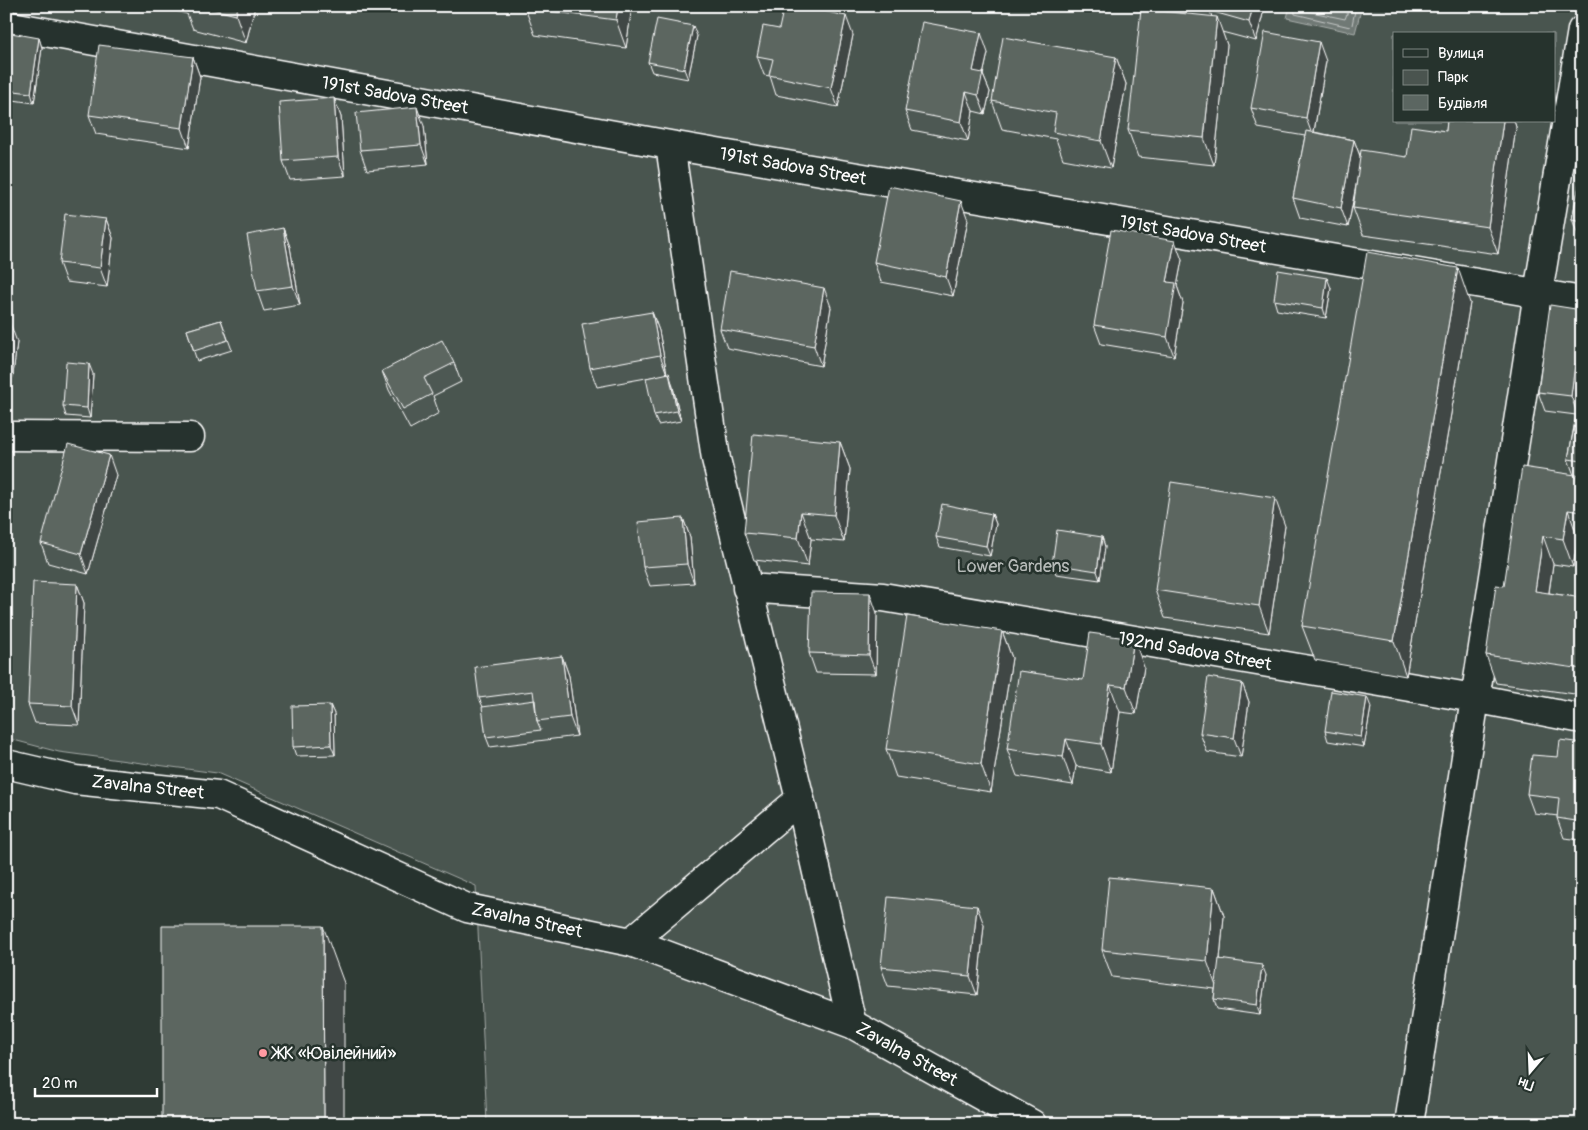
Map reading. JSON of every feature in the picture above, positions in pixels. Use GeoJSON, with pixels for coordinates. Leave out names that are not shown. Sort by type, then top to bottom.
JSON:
{"type":"FeatureCollection","features":[{"type":"Feature","properties":{"kind":"street","name":"191st Sadova Street"},"geometry":{"type":"LineString","coordinates":[[6,24],[670,145],[1582,301]]}},
{"type":"Feature","properties":{"kind":"street"},"geometry":{"type":"LineString","coordinates":[[1409,1124],[1538,292],[1582,30]]}},
{"type":"Feature","properties":{"kind":"street"},"geometry":{"type":"LineString","coordinates":[[670,145],[716,459],[800,799],[852,1024]]}},
{"type":"Feature","properties":{"kind":"street"},"geometry":{"type":"LineString","coordinates":[[6,436],[190,437]]}},
{"type":"Feature","properties":{"kind":"street","name":"192nd Sadova Street"},"geometry":{"type":"LineString","coordinates":[[747,588],[883,598],[1474,698],[1582,719]]}},
{"type":"Feature","properties":{"kind":"street","name":"Zavalna Street"},"geometry":{"type":"LineString","coordinates":[[6,764],[75,780],[218,795],[467,908],[631,942],[852,1024],[1032,1124]]}},
{"type":"Feature","properties":{"kind":"street"},"geometry":{"type":"LineString","coordinates":[[631,942],[800,799]]}},
{"type":"Feature","properties":{"kind":"green space","name":"Lower Gardens"},"geometry":{"type":"Polygon","coordinates":[[[6,6],[1582,6],[1582,1124],[487,1124],[476,886],[217,773],[59,752],[6,738],[6,6]]]}},
{"type":"Feature","properties":{"kind":"water"},"geometry":{"type":"Polygon","coordinates":[[[1290,6],[1362,6],[1355,33],[1287,18],[1290,6]]]}},
{"type":"Feature","properties":{"kind":"building"},"geometry":{"type":"Polygon","coordinates":[[[200,6],[238,6],[236,15],[200,6]]]}},
{"type":"Feature","properties":{"kind":"building"},"geometry":{"type":"Polygon","coordinates":[[[525,6],[618,6],[616,20],[525,8],[525,6]]]}},
{"type":"Feature","properties":{"kind":"building"},"geometry":{"type":"Polygon","coordinates":[[[784,6],[799,6],[846,16],[831,88],[769,75],[773,59],[757,56],[763,26],[779,29],[784,6]]]}},
{"type":"Feature","properties":{"kind":"building"},"geometry":{"type":"Polygon","coordinates":[[[1211,6],[1253,6],[1249,22],[1210,11],[1211,6]]]}},
{"type":"Feature","properties":{"kind":"building"},"geometry":{"type":"Polygon","coordinates":[[[1141,9],[1217,17],[1204,138],[1128,130],[1141,9]]]}},
{"type":"Feature","properties":{"kind":"building"},"geometry":{"type":"Polygon","coordinates":[[[657,19],[693,26],[684,69],[648,62],[657,19]]]}},
{"type":"Feature","properties":{"kind":"building"},"geometry":{"type":"Polygon","coordinates":[[[922,22],[981,33],[973,71],[983,73],[978,95],[966,92],[961,122],[905,111],[922,22]]]}},
{"type":"Feature","properties":{"kind":"building"},"geometry":{"type":"Polygon","coordinates":[[[1265,32],[1319,42],[1306,118],[1251,108],[1265,32]]]}},
{"type":"Feature","properties":{"kind":"building"},"geometry":{"type":"Polygon","coordinates":[[[11,33],[39,38],[31,93],[6,90],[6,64],[11,33]]]}},
{"type":"Feature","properties":{"kind":"building"},"geometry":{"type":"Polygon","coordinates":[[[1003,37],[1116,57],[1101,141],[1053,132],[1056,113],[992,101],[1003,37]]]}},
{"type":"Feature","properties":{"kind":"building"},"geometry":{"type":"Polygon","coordinates":[[[99,45],[193,57],[182,128],[89,115],[99,45]]]}},
{"type":"Feature","properties":{"kind":"building"},"geometry":{"type":"Polygon","coordinates":[[[334,98],[338,157],[283,161],[279,102],[334,98]]]}},
{"type":"Feature","properties":{"kind":"building"},"geometry":{"type":"Polygon","coordinates":[[[417,107],[421,145],[360,150],[356,113],[417,107]]]}},
{"type":"Feature","properties":{"kind":"building"},"geometry":{"type":"Polygon","coordinates":[[[1447,122],[1503,122],[1488,227],[1353,208],[1361,150],[1407,157],[1411,126],[1446,131],[1447,122]]]}},
{"type":"Feature","properties":{"kind":"building"},"geometry":{"type":"Polygon","coordinates":[[[1306,131],[1354,140],[1341,208],[1293,198],[1306,131]]]}},
{"type":"Feature","properties":{"kind":"building"},"geometry":{"type":"Polygon","coordinates":[[[1582,152],[1582,221],[1572,219],[1581,176],[1575,156],[1582,152]]]}},
{"type":"Feature","properties":{"kind":"building"},"geometry":{"type":"Polygon","coordinates":[[[889,186],[961,201],[946,277],[874,262],[889,186]]]}},
{"type":"Feature","properties":{"kind":"building"},"geometry":{"type":"Polygon","coordinates":[[[65,214],[106,219],[100,268],[59,263],[65,214]]]}},
{"type":"Feature","properties":{"kind":"building"},"geometry":{"type":"Polygon","coordinates":[[[283,228],[293,286],[257,291],[247,235],[283,228]]]}},
{"type":"Feature","properties":{"kind":"building"},"geometry":{"type":"Polygon","coordinates":[[[1111,230],[1175,241],[1167,282],[1176,283],[1167,337],[1094,325],[1111,230]]]}},
{"type":"Feature","properties":{"kind":"building"},"geometry":{"type":"Polygon","coordinates":[[[1367,252],[1458,268],[1394,641],[1302,626],[1367,252]]]}},
{"type":"Feature","properties":{"kind":"building"},"geometry":{"type":"Polygon","coordinates":[[[1278,270],[1327,278],[1323,308],[1274,300],[1278,270]]]}},
{"type":"Feature","properties":{"kind":"building"},"geometry":{"type":"Polygon","coordinates":[[[730,271],[824,288],[814,346],[720,329],[730,271]]]}},
{"type":"Feature","properties":{"kind":"building"},"geometry":{"type":"Polygon","coordinates":[[[1550,305],[1582,310],[1582,365],[1575,364],[1571,396],[1538,392],[1550,305]]]}},
{"type":"Feature","properties":{"kind":"building"},"geometry":{"type":"Polygon","coordinates":[[[652,312],[660,355],[590,368],[582,324],[652,312]]]}},
{"type":"Feature","properties":{"kind":"building"},"geometry":{"type":"Polygon","coordinates":[[[221,320],[228,340],[194,351],[187,330],[221,320]]]}},
{"type":"Feature","properties":{"kind":"building"},"geometry":{"type":"Polygon","coordinates":[[[6,323],[10,323],[6,354],[6,323]]]}},
{"type":"Feature","properties":{"kind":"building"},"geometry":{"type":"Polygon","coordinates":[[[442,340],[454,363],[424,378],[432,394],[403,409],[382,371],[442,340]]]}},
{"type":"Feature","properties":{"kind":"building"},"geometry":{"type":"Polygon","coordinates":[[[66,362],[89,364],[87,408],[63,406],[66,362]]]}},
{"type":"Feature","properties":{"kind":"building"},"geometry":{"type":"Polygon","coordinates":[[[669,373],[677,411],[654,415],[646,378],[669,373]]]}},
{"type":"Feature","properties":{"kind":"building"},"geometry":{"type":"Polygon","coordinates":[[[1582,386],[1582,461],[1568,459],[1582,386]]]}},
{"type":"Feature","properties":{"kind":"building"},"geometry":{"type":"Polygon","coordinates":[[[753,434],[840,442],[834,515],[801,512],[798,538],[744,533],[753,434]]]}},
{"type":"Feature","properties":{"kind":"building"},"geometry":{"type":"Polygon","coordinates":[[[68,444],[109,455],[81,554],[41,543],[68,444]]]}},
{"type":"Feature","properties":{"kind":"building"},"geometry":{"type":"Polygon","coordinates":[[[1522,467],[1582,476],[1582,512],[1568,510],[1563,539],[1543,536],[1535,591],[1582,598],[1582,669],[1486,655],[1496,585],[1504,586],[1522,467]]]}},
{"type":"Feature","properties":{"kind":"building"},"geometry":{"type":"Polygon","coordinates":[[[1171,482],[1275,498],[1259,606],[1155,590],[1171,482]]]}},
{"type":"Feature","properties":{"kind":"building"},"geometry":{"type":"Polygon","coordinates":[[[942,504],[992,514],[986,546],[936,537],[942,504]]]}},
{"type":"Feature","properties":{"kind":"building"},"geometry":{"type":"Polygon","coordinates":[[[683,518],[687,564],[643,567],[638,522],[683,518]]]}},
{"type":"Feature","properties":{"kind":"building"},"geometry":{"type":"Polygon","coordinates":[[[1057,530],[1102,537],[1097,571],[1052,564],[1057,530]]]}},
{"type":"Feature","properties":{"kind":"building"},"geometry":{"type":"Polygon","coordinates":[[[33,582],[77,584],[72,706],[28,704],[33,582]]]}},
{"type":"Feature","properties":{"kind":"building"},"geometry":{"type":"Polygon","coordinates":[[[811,592],[870,593],[869,655],[809,653],[811,592]]]}},
{"type":"Feature","properties":{"kind":"building"},"geometry":{"type":"Polygon","coordinates":[[[907,616],[1002,631],[981,764],[886,749],[907,616]]]}},
{"type":"Feature","properties":{"kind":"building"},"geometry":{"type":"Polygon","coordinates":[[[1090,633],[1134,639],[1126,687],[1110,685],[1101,744],[1066,739],[1063,757],[1007,749],[1019,671],[1083,680],[1090,633]]]}},
{"type":"Feature","properties":{"kind":"building"},"geometry":{"type":"Polygon","coordinates":[[[562,656],[570,717],[537,721],[533,691],[479,698],[475,667],[562,656]]]}},
{"type":"Feature","properties":{"kind":"building"},"geometry":{"type":"Polygon","coordinates":[[[1208,677],[1242,683],[1234,738],[1200,733],[1208,677]]]}},
{"type":"Feature","properties":{"kind":"building"},"geometry":{"type":"Polygon","coordinates":[[[1331,691],[1367,697],[1361,737],[1325,731],[1331,691]]]}},
{"type":"Feature","properties":{"kind":"building"},"geometry":{"type":"Polygon","coordinates":[[[535,700],[537,721],[541,730],[486,737],[482,707],[535,700]]]}},
{"type":"Feature","properties":{"kind":"building"},"geometry":{"type":"Polygon","coordinates":[[[330,705],[331,745],[293,747],[292,706],[330,705]]]}},
{"type":"Feature","properties":{"kind":"building"},"geometry":{"type":"Polygon","coordinates":[[[1560,740],[1582,743],[1582,822],[1557,818],[1559,798],[1527,794],[1532,755],[1558,757],[1560,740]]]}},
{"type":"Feature","properties":{"kind":"building"},"geometry":{"type":"Polygon","coordinates":[[[1109,877],[1214,888],[1207,961],[1102,950],[1109,877]]]}},
{"type":"Feature","properties":{"kind":"building"},"geometry":{"type":"Polygon","coordinates":[[[888,897],[977,906],[970,976],[881,967],[888,897]]]}},
{"type":"Feature","properties":{"kind":"building","name":"ЖК «Ювілейний»"},"geometry":{"type":"Polygon","coordinates":[[[162,926],[323,926],[324,1124],[162,1124],[162,926]]]}},
{"type":"Feature","properties":{"kind":"building"},"geometry":{"type":"Polygon","coordinates":[[[1219,959],[1262,965],[1257,1005],[1214,999],[1219,959]]]}},
{"type":"Feature","properties":{"kind":"place","name":"ЖК «Ювілейний»"},"geometry":{"type":"Point","coordinates":[263,1053]}}]}
